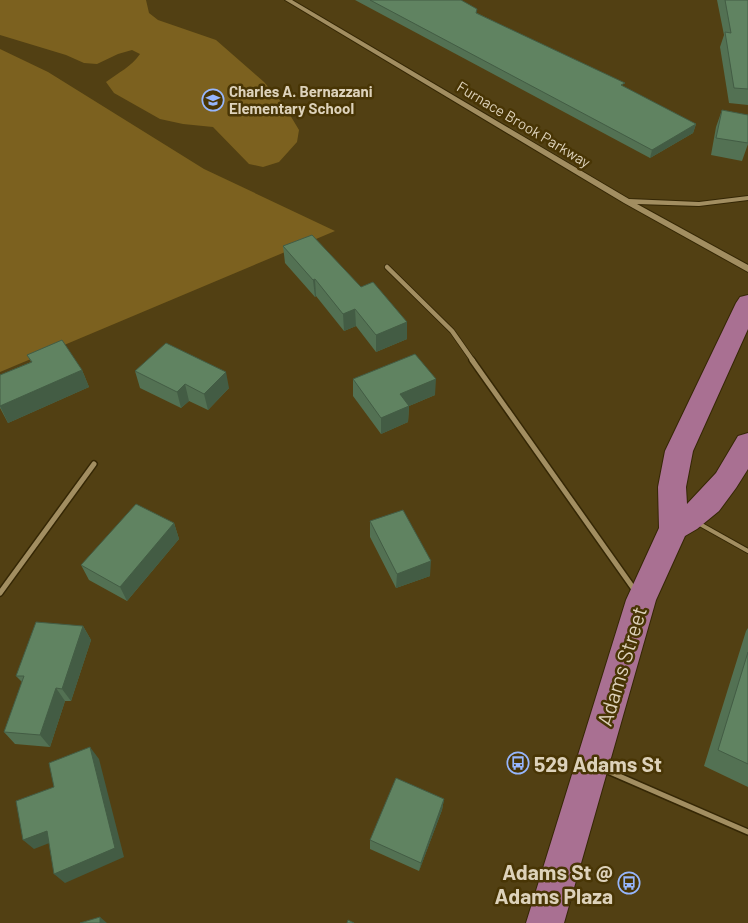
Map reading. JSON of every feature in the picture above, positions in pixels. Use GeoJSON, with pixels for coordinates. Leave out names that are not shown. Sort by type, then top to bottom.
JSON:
{"type":"FeatureCollection","features":[{"type":"Feature","properties":{"kind":"main road","name":"Furnace Brook Parkway"},"geometry":{"type":"LineString","coordinates":[[288,0],[627,201],[748,269]]}},
{"type":"Feature","properties":{"kind":"main road"},"geometry":{"type":"LineString","coordinates":[[627,201],[699,204],[748,198]]}},
{"type":"Feature","properties":{"kind":"main road","name":"Adams Street"},"geometry":{"type":"LineString","coordinates":[[683,524],[672,487],[679,452],[748,303]]}},
{"type":"Feature","properties":{"kind":"main road","name":"Adams Street"},"geometry":{"type":"LineString","coordinates":[[545,923],[642,600],[683,524],[722,488],[733,473],[748,443]]}},
{"type":"Feature","properties":{"kind":"street"},"geometry":{"type":"LineString","coordinates":[[387,267],[452,332],[642,600]]}},
{"type":"Feature","properties":{"kind":"street"},"geometry":{"type":"LineString","coordinates":[[0,593],[94,464]]}},
{"type":"Feature","properties":{"kind":"lane"},"geometry":{"type":"LineString","coordinates":[[683,524],[748,551]]}},
{"type":"Feature","properties":{"kind":"lane"},"geometry":{"type":"LineString","coordinates":[[592,764],[748,832]]}},
{"type":"Feature","properties":{"kind":"shaded area"},"geometry":{"type":"Polygon","coordinates":[[[0,0],[146,0],[149,13],[158,20],[216,40],[264,82],[284,105],[299,130],[297,142],[279,162],[263,167],[249,164],[213,127],[183,124],[160,119],[114,93],[106,82],[129,66],[140,54],[132,50],[97,64],[84,63],[66,55],[0,35],[0,0]]]}},
{"type":"Feature","properties":{"kind":"shaded area"},"geometry":{"type":"Polygon","coordinates":[[[0,49],[48,72],[204,169],[335,231],[0,372],[0,49]]]}},
{"type":"Feature","properties":{"kind":"building"},"geometry":{"type":"Polygon","coordinates":[[[370,0],[461,0],[477,9],[476,13],[625,83],[621,85],[696,124],[652,150],[370,0]]]}},
{"type":"Feature","properties":{"kind":"building"},"geometry":{"type":"Polygon","coordinates":[[[725,0],[748,0],[748,89],[734,88],[725,32],[731,33],[725,0]]]}},
{"type":"Feature","properties":{"kind":"building"},"geometry":{"type":"Polygon","coordinates":[[[722,110],[748,115],[748,143],[716,138],[722,110]]]}},
{"type":"Feature","properties":{"kind":"building"},"geometry":{"type":"Polygon","coordinates":[[[312,235],[361,287],[373,282],[407,322],[376,335],[355,309],[343,314],[315,279],[313,280],[283,246],[312,235]]]}},
{"type":"Feature","properties":{"kind":"building"},"geometry":{"type":"Polygon","coordinates":[[[62,340],[82,370],[0,406],[0,375],[32,362],[27,355],[62,340]]]}},
{"type":"Feature","properties":{"kind":"building"},"geometry":{"type":"Polygon","coordinates":[[[166,343],[226,372],[204,394],[185,384],[177,392],[135,371],[166,343]]]}},
{"type":"Feature","properties":{"kind":"building"},"geometry":{"type":"Polygon","coordinates":[[[415,354],[436,379],[400,394],[409,406],[381,418],[353,379],[415,354]]]}},
{"type":"Feature","properties":{"kind":"building"},"geometry":{"type":"Polygon","coordinates":[[[136,504],[174,523],[120,587],[81,565],[136,504]]]}},
{"type":"Feature","properties":{"kind":"building"},"geometry":{"type":"Polygon","coordinates":[[[403,510],[431,561],[397,574],[370,521],[403,510]]]}},
{"type":"Feature","properties":{"kind":"building"},"geometry":{"type":"Polygon","coordinates":[[[36,622],[83,626],[62,689],[56,688],[40,735],[4,732],[24,676],[16,676],[36,622]]]}},
{"type":"Feature","properties":{"kind":"building"},"geometry":{"type":"Polygon","coordinates":[[[748,652],[748,764],[718,750],[748,652]]]}},
{"type":"Feature","properties":{"kind":"building"},"geometry":{"type":"Polygon","coordinates":[[[90,747],[115,848],[54,874],[47,831],[23,840],[16,801],[54,787],[49,763],[90,747]]]}},
{"type":"Feature","properties":{"kind":"building"},"geometry":{"type":"Polygon","coordinates":[[[396,778],[444,799],[421,863],[370,840],[396,778]]]}},
{"type":"Feature","properties":{"kind":"building"},"geometry":{"type":"Polygon","coordinates":[[[100,917],[100,923],[80,923],[100,917]]]}},
{"type":"Feature","properties":{"kind":"place","name":"Charles A. Bernazzani Elementary School"},"geometry":{"type":"Point","coordinates":[213,100]}},
{"type":"Feature","properties":{"kind":"place","name":"529 Adams St"},"geometry":{"type":"Point","coordinates":[518,763]}},
{"type":"Feature","properties":{"kind":"place","name":"Adams St @ Adams Plaza"},"geometry":{"type":"Point","coordinates":[629,883]}}]}
